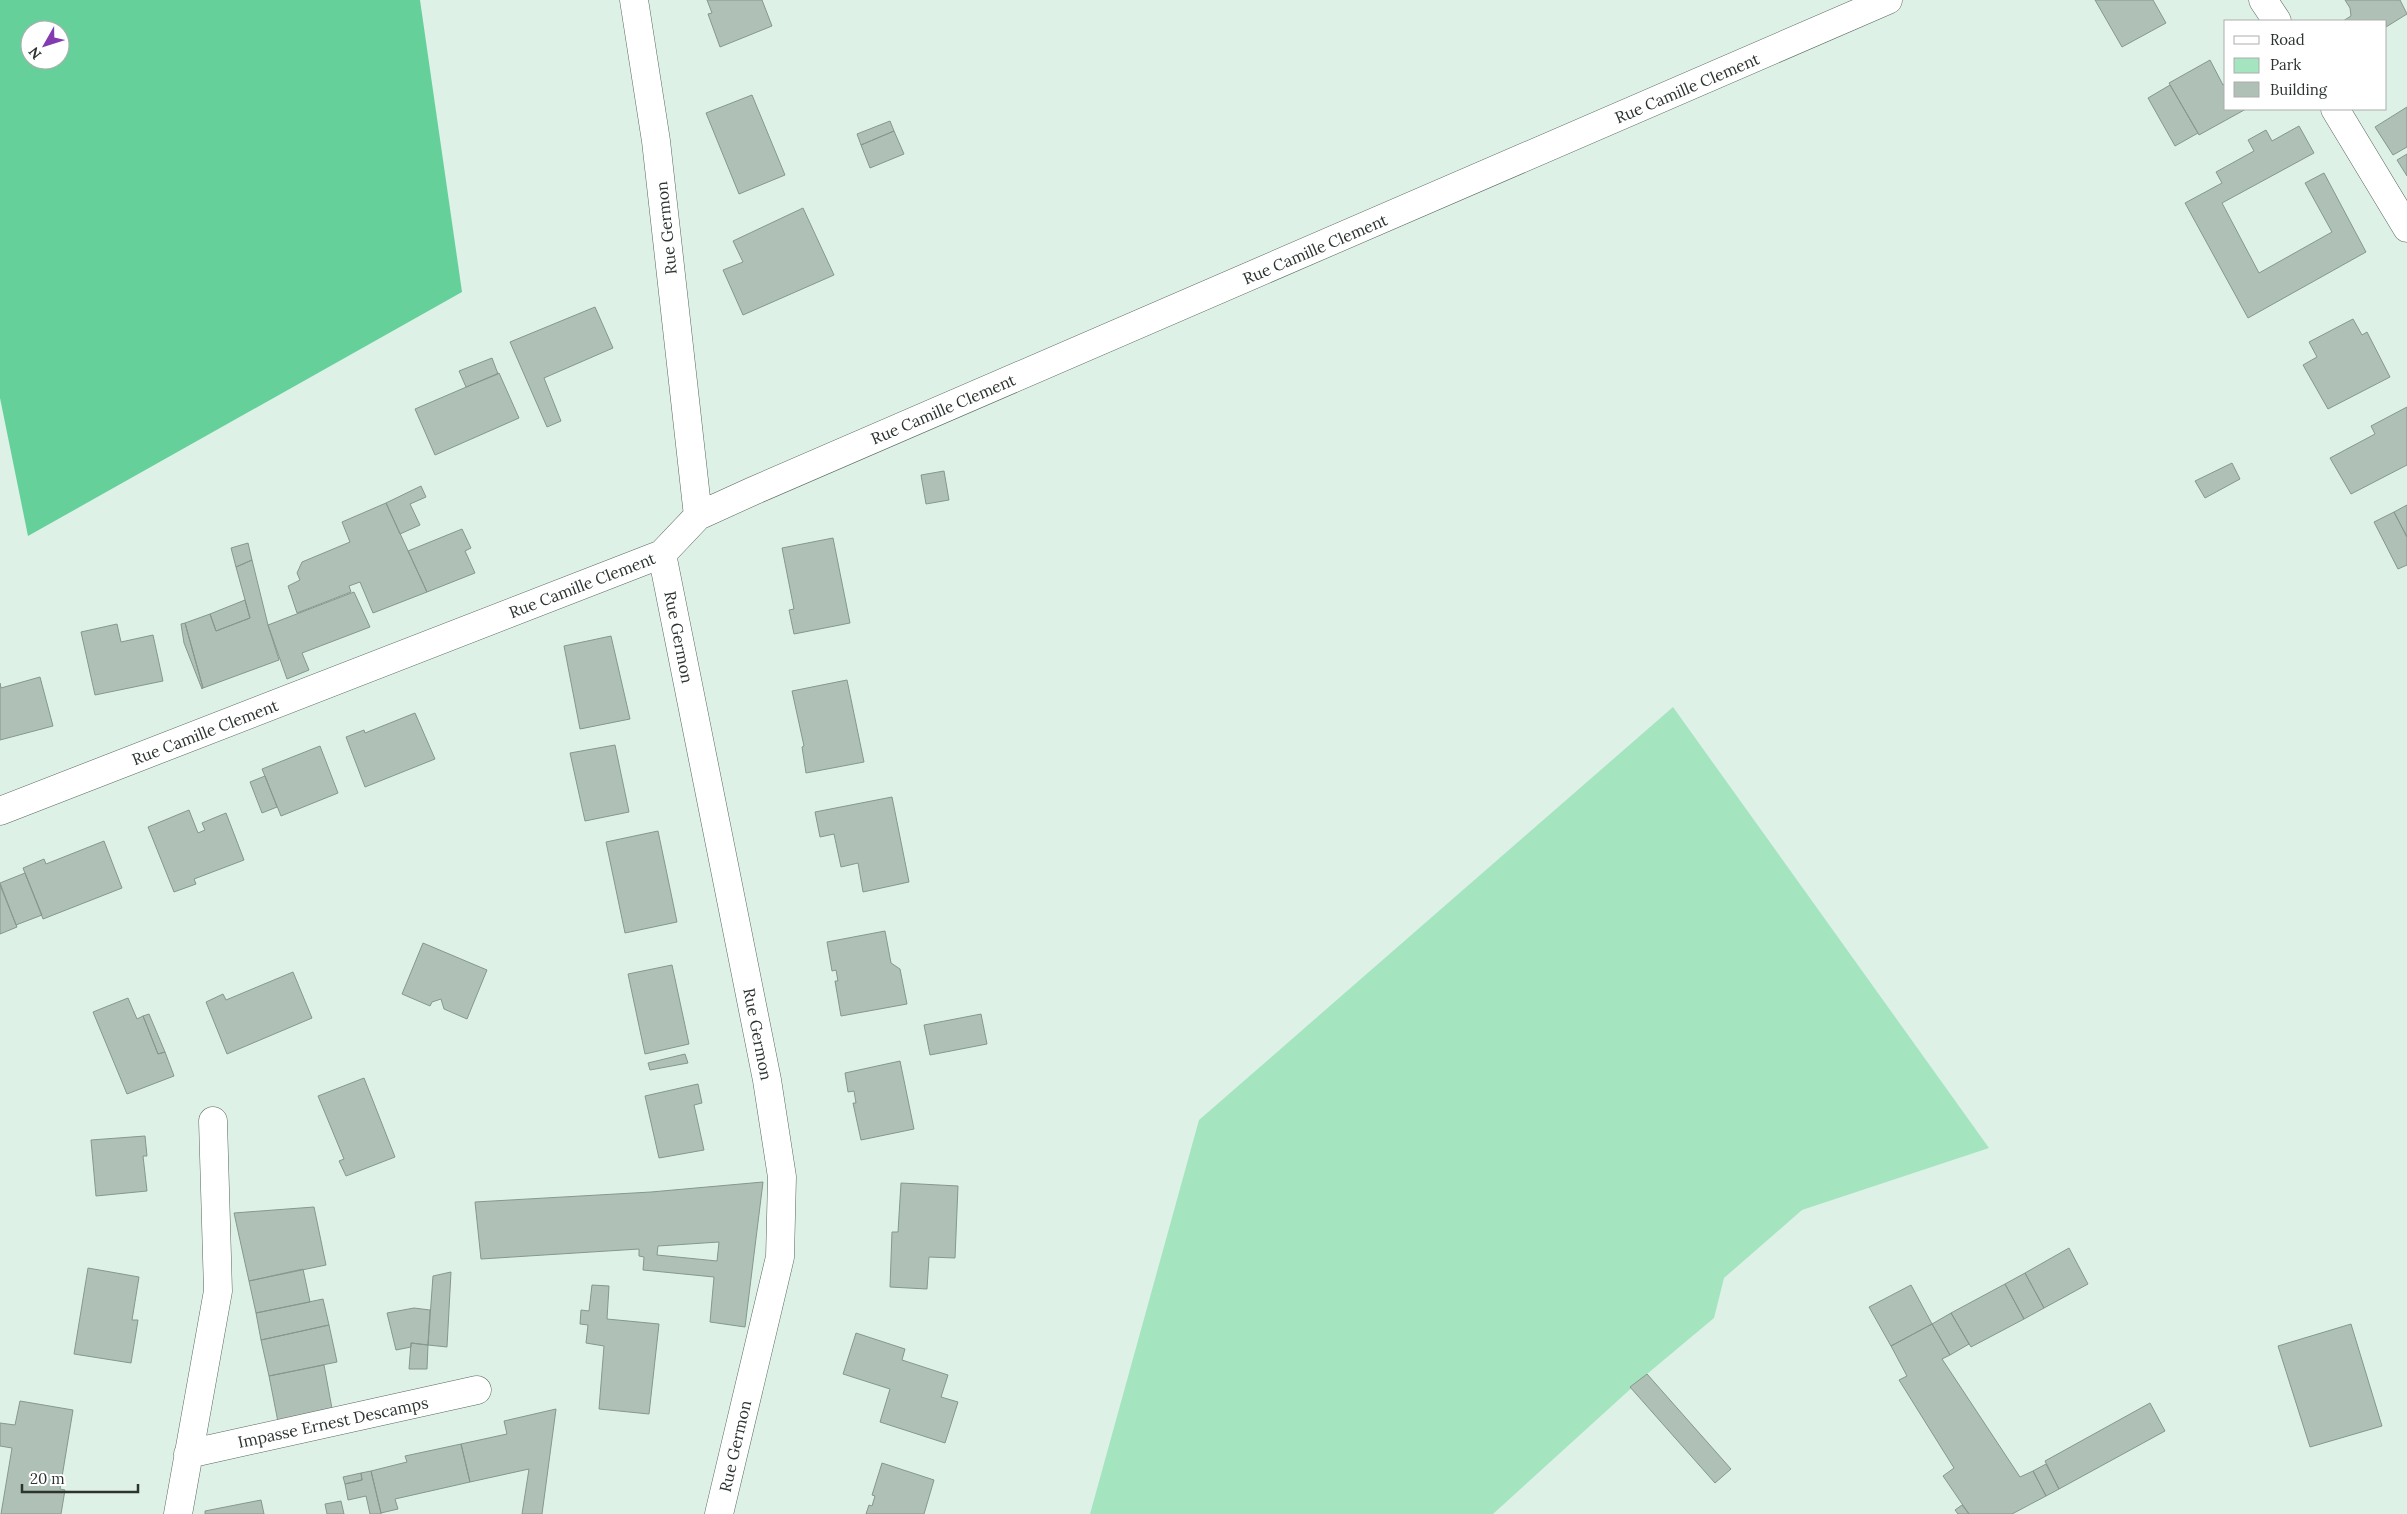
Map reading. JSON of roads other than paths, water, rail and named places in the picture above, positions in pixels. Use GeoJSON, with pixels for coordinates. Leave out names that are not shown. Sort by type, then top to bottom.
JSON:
{"type":"FeatureCollection","features":[{"type":"Feature","properties":{"kind":"street","name":"Rue Germon"},"geometry":{"type":"LineString","coordinates":[[634,0],[656,141],[698,516]]}},
{"type":"Feature","properties":{"kind":"street","name":"Rue Camille Clement"},"geometry":{"type":"LineString","coordinates":[[0,811],[662,554],[698,516],[762,487],[1888,0]]}},
{"type":"Feature","properties":{"kind":"street"},"geometry":{"type":"LineString","coordinates":[[2263,0],[2276,20]]}},
{"type":"Feature","properties":{"kind":"street"},"geometry":{"type":"LineString","coordinates":[[2335,110],[2407,228]]}},
{"type":"Feature","properties":{"kind":"street","name":"Rue Germon"},"geometry":{"type":"LineString","coordinates":[[662,554],[768,1080],[782,1177],[780,1257],[719,1514]]}},
{"type":"Feature","properties":{"kind":"street"},"geometry":{"type":"LineString","coordinates":[[178,1514],[218,1291],[213,1121]]}},
{"type":"Feature","properties":{"kind":"street","name":"Impasse Ernest Descamps"},"geometry":{"type":"LineString","coordinates":[[188,1454],[477,1390]]}}]}
